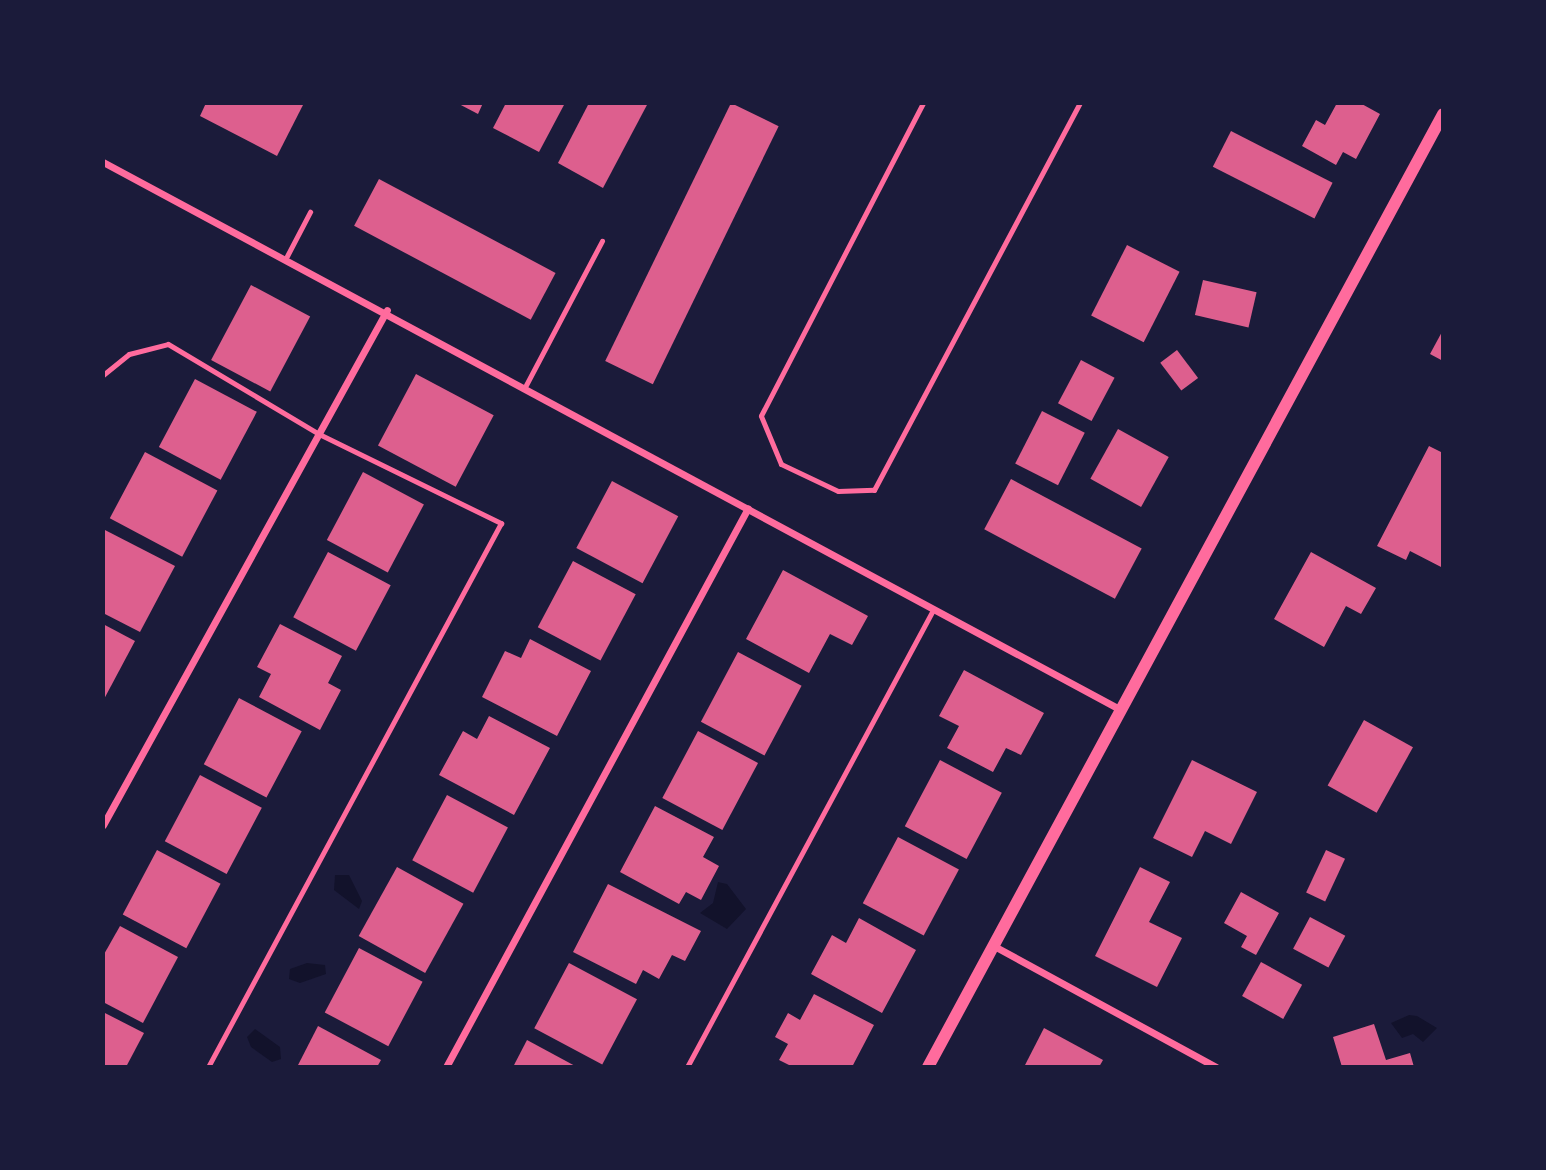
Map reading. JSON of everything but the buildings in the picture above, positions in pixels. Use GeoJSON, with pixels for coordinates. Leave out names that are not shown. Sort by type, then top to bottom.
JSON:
{"type":"FeatureCollection","features":[{"type":"Feature","properties":{"kind":"street"},"geometry":{"type":"LineString","coordinates":[[928,1067],[1443,114]]}},
{"type":"Feature","properties":{"kind":"street"},"geometry":{"type":"LineString","coordinates":[[103,162],[287,256],[933,610],[1121,709]]}},
{"type":"Feature","properties":{"kind":"street"},"geometry":{"type":"LineString","coordinates":[[103,825],[387,310]]}},
{"type":"Feature","properties":{"kind":"street"},"geometry":{"type":"LineString","coordinates":[[446,1067],[748,509]]}},
{"type":"Feature","properties":{"kind":"street"},"geometry":{"type":"LineString","coordinates":[[994,946],[1216,1067]]}},
{"type":"Feature","properties":{"kind":"lane"},"geometry":{"type":"LineString","coordinates":[[923,103],[761,416],[781,464],[838,491],[874,489],[1080,103]]}},
{"type":"Feature","properties":{"kind":"lane"},"geometry":{"type":"LineString","coordinates":[[287,256],[310,212]]}},
{"type":"Feature","properties":{"kind":"lane"},"geometry":{"type":"LineString","coordinates":[[526,385],[602,241]]}},
{"type":"Feature","properties":{"kind":"lane"},"geometry":{"type":"LineString","coordinates":[[103,375],[129,354],[168,344],[319,434],[501,523],[208,1067]]}},
{"type":"Feature","properties":{"kind":"lane"},"geometry":{"type":"LineString","coordinates":[[687,1067],[933,610]]}},
{"type":"Feature","properties":{"kind":"shaded area"},"geometry":{"type":"Polygon","coordinates":[[[335,875],[349,875],[362,901],[359,909],[334,890],[335,875]]]}},
{"type":"Feature","properties":{"kind":"shaded area"},"geometry":{"type":"Polygon","coordinates":[[[718,882],[727,884],[746,909],[727,929],[700,913],[713,903],[718,882]]]}},
{"type":"Feature","properties":{"kind":"shaded area"},"geometry":{"type":"Polygon","coordinates":[[[307,963],[325,965],[326,974],[300,983],[289,979],[290,969],[307,963]]]}},
{"type":"Feature","properties":{"kind":"shaded area"},"geometry":{"type":"Polygon","coordinates":[[[1409,1015],[1417,1016],[1437,1028],[1423,1042],[1413,1034],[1402,1038],[1391,1023],[1409,1015]]]}},
{"type":"Feature","properties":{"kind":"shaded area"},"geometry":{"type":"Polygon","coordinates":[[[255,1029],[280,1047],[281,1059],[272,1062],[251,1047],[247,1037],[255,1029]]]}}]}
